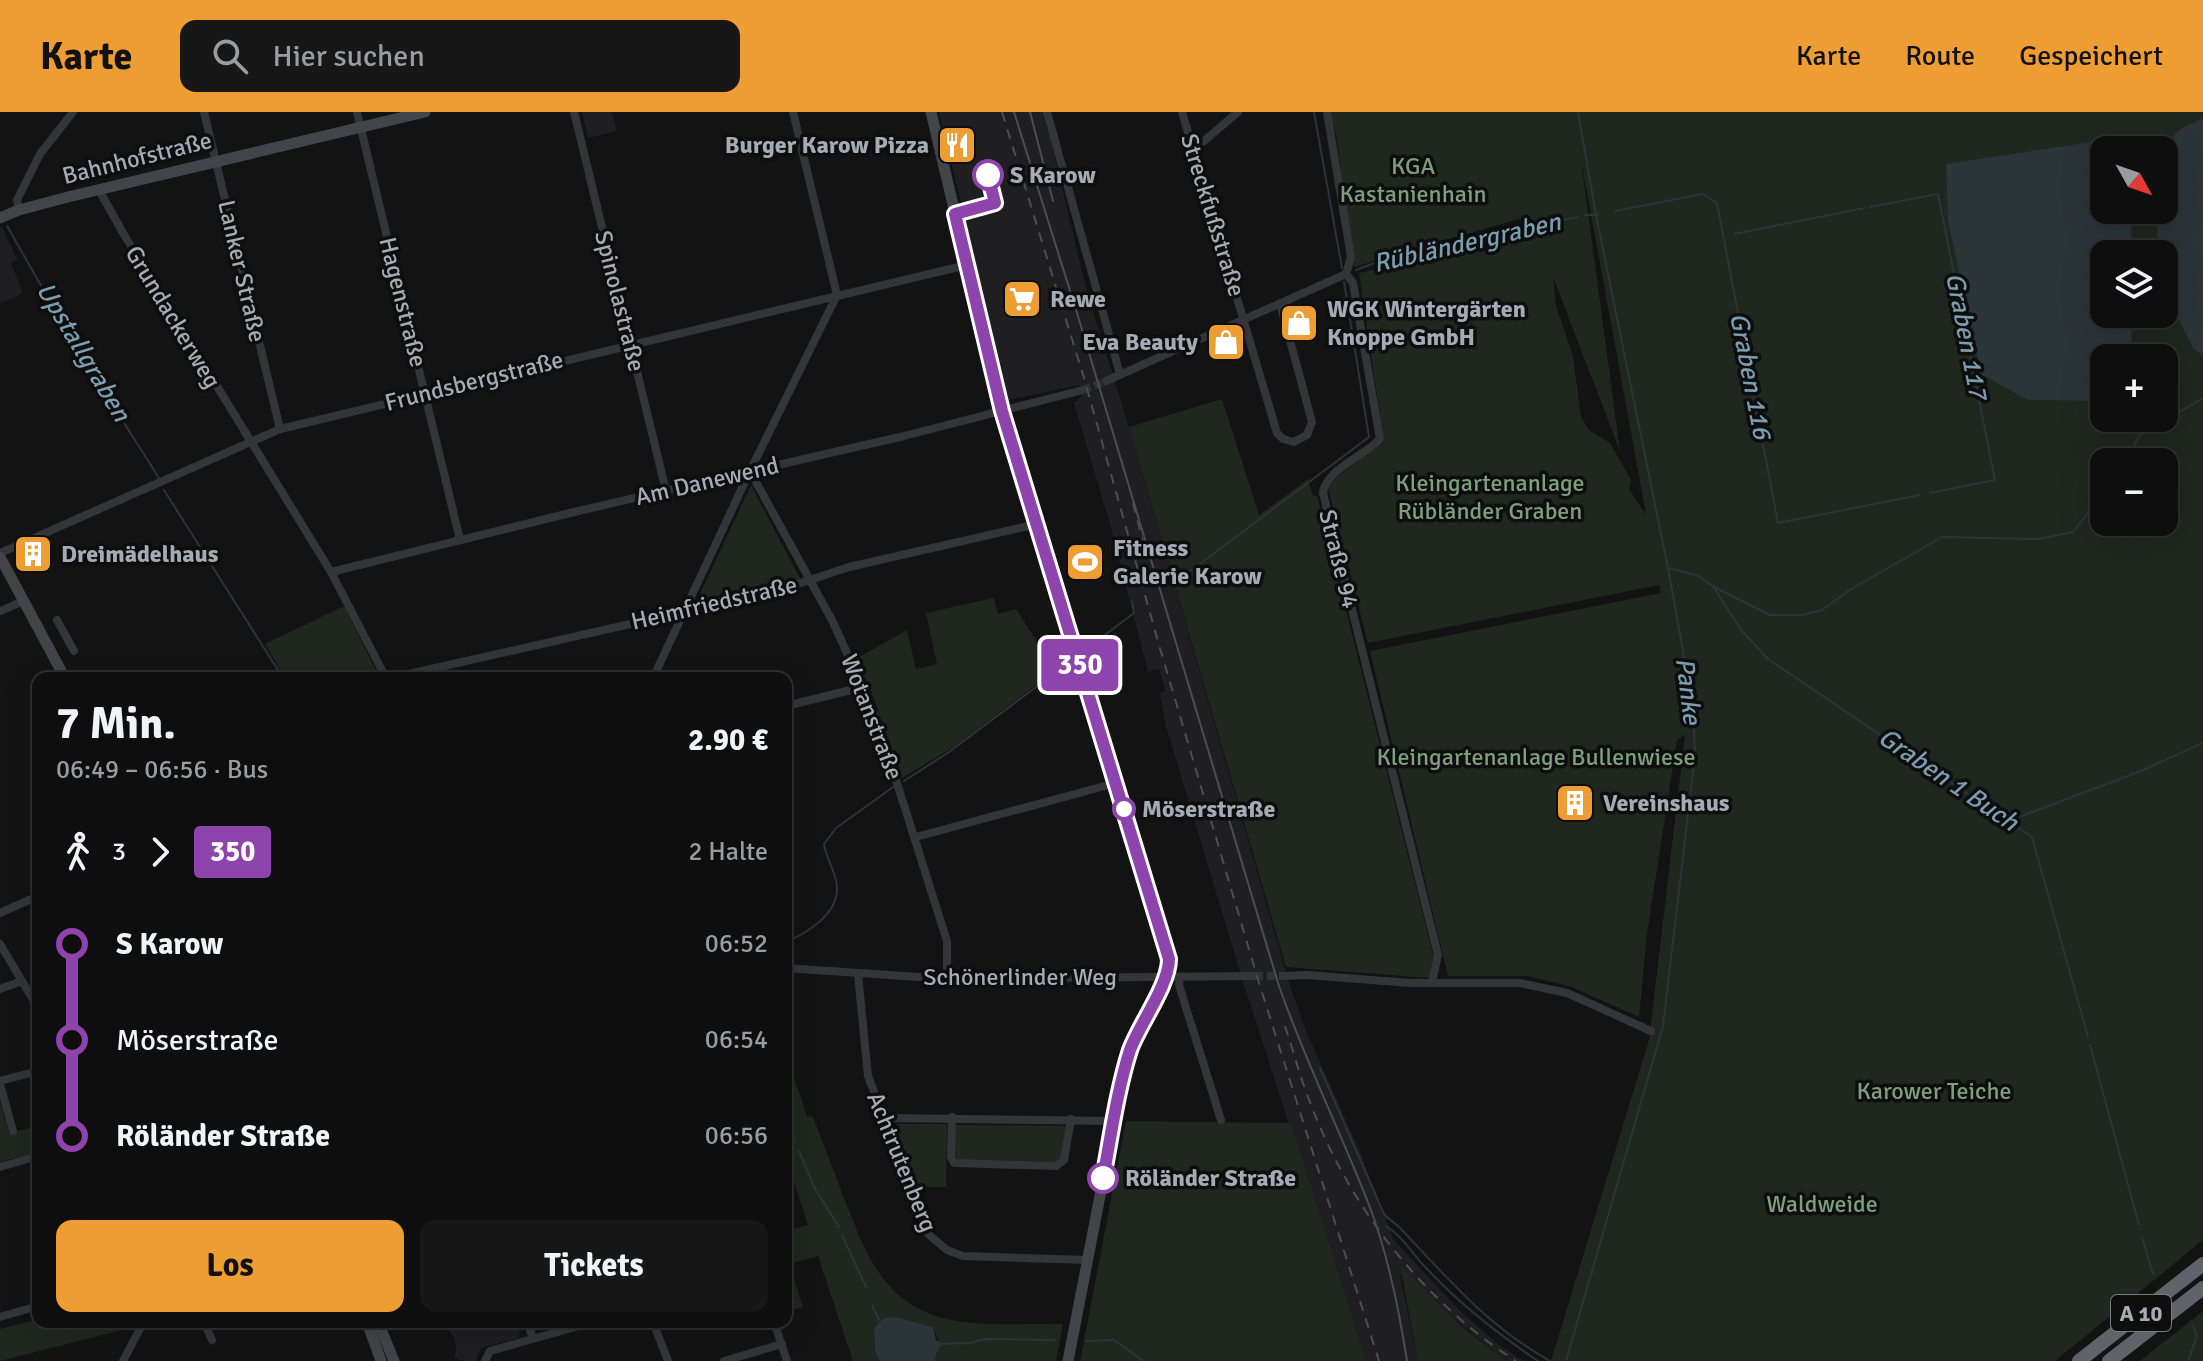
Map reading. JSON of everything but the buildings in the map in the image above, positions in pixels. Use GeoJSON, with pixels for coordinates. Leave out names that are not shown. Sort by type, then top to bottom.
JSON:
{"type":"FeatureCollection","features":[{"type":"Feature","properties":{"kind":"highway","name":"A 10"},"geometry":{"type":"LineString","coordinates":[[2079,1361],[2203,1264]]}},
{"type":"Feature","properties":{"kind":"highway","name":"A 10"},"geometry":{"type":"LineString","coordinates":[[2109,1361],[2203,1288]]}},
{"type":"Feature","properties":{"kind":"street"},"geometry":{"type":"LineString","coordinates":[[19,210],[17,200],[40,154],[73,112]]}},
{"type":"Feature","properties":{"kind":"street","name":"Lanker Straße"},"geometry":{"type":"LineString","coordinates":[[204,112],[280,429]]}},
{"type":"Feature","properties":{"kind":"street","name":"Hagenstraße"},"geometry":{"type":"LineString","coordinates":[[357,112],[460,540]]}},
{"type":"Feature","properties":{"kind":"street","name":"Bahnhofstraße"},"geometry":{"type":"LineString","coordinates":[[0,218],[19,210],[99,190],[425,112]]}},
{"type":"Feature","properties":{"kind":"street","name":"Spinolastraße"},"geometry":{"type":"LineString","coordinates":[[574,112],[666,491]]}},
{"type":"Feature","properties":{"kind":"street"},"geometry":{"type":"LineString","coordinates":[[656,672],[837,295],[793,112]]}},
{"type":"Feature","properties":{"kind":"street"},"geometry":{"type":"LineString","coordinates":[[931,112],[1002,411],[1169,959],[1166,978],[1131,1048],[1068,1361]]}},
{"type":"Feature","properties":{"kind":"street"},"geometry":{"type":"LineString","coordinates":[[1047,112],[1120,374]]}},
{"type":"Feature","properties":{"kind":"street","name":"Streckfußstraße"},"geometry":{"type":"LineString","coordinates":[[1182,112],[1277,433],[1288,441],[1299,441],[1310,432],[1312,422],[1280,303]]}},
{"type":"Feature","properties":{"kind":"street"},"geometry":{"type":"LineString","coordinates":[[1192,145],[1204,141],[1238,112]]}},
{"type":"Feature","properties":{"kind":"street","name":"Straße 94"},"geometry":{"type":"LineString","coordinates":[[1327,112],[1351,257],[1346,274],[1353,283],[1380,439],[1332,477],[1324,485],[1323,493],[1438,955],[1432,982]]}},
{"type":"Feature","properties":{"kind":"street","name":"Grundackerweg"},"geometry":{"type":"LineString","coordinates":[[99,190],[102,200],[250,443]]}},
{"type":"Feature","properties":{"kind":"street","name":"Frundsbergstraße"},"geometry":{"type":"LineString","coordinates":[[0,555],[280,429],[967,265]]}},
{"type":"Feature","properties":{"kind":"street"},"geometry":{"type":"LineString","coordinates":[[1106,381],[1346,274]]}},
{"type":"Feature","properties":{"kind":"street","name":"Am Danewend"},"geometry":{"type":"LineString","coordinates":[[331,572],[1083,390]]}},
{"type":"Feature","properties":{"kind":"street"},"geometry":{"type":"LineString","coordinates":[[250,443],[331,572],[386,672]]}},
{"type":"Feature","properties":{"kind":"street","name":"Wotanstraße"},"geometry":{"type":"LineString","coordinates":[[750,471],[833,622],[877,720],[947,941],[947,979]]}},
{"type":"Feature","properties":{"kind":"street","name":"Heimfriedstraße"},"geometry":{"type":"LineString","coordinates":[[415,672],[1037,524]]}},
{"type":"Feature","properties":{"kind":"street"},"geometry":{"type":"LineString","coordinates":[[0,555],[62,672]]}},
{"type":"Feature","properties":{"kind":"street"},"geometry":{"type":"LineString","coordinates":[[0,611],[24,601]]}},
{"type":"Feature","properties":{"kind":"street"},"geometry":{"type":"LineString","coordinates":[[57,620],[74,651]]}},
{"type":"Feature","properties":{"kind":"street"},"geometry":{"type":"LineString","coordinates":[[44,640],[62,629]]}},
{"type":"Feature","properties":{"kind":"street"},"geometry":{"type":"LineString","coordinates":[[792,705],[863,687]]}},
{"type":"Feature","properties":{"kind":"street"},"geometry":{"type":"LineString","coordinates":[[916,837],[1116,783]]}},
{"type":"Feature","properties":{"kind":"street"},"geometry":{"type":"LineString","coordinates":[[0,913],[32,899]]}},
{"type":"Feature","properties":{"kind":"street"},"geometry":{"type":"LineString","coordinates":[[0,944],[32,998]]}},
{"type":"Feature","properties":{"kind":"street","name":"Schönerlinder Weg"},"geometry":{"type":"LineString","coordinates":[[792,968],[947,979],[1255,976]]}},
{"type":"Feature","properties":{"kind":"street","name":"Achtrutenberg"},"geometry":{"type":"LineString","coordinates":[[858,974],[868,1076],[923,1225],[935,1242],[963,1256],[1087,1260]]}},
{"type":"Feature","properties":{"kind":"street"},"geometry":{"type":"LineString","coordinates":[[1283,976],[1410,983],[1520,983],[1567,993],[1651,1031]]}},
{"type":"Feature","properties":{"kind":"street"},"geometry":{"type":"LineString","coordinates":[[1180,977],[1179,985],[1221,1120]]}},
{"type":"Feature","properties":{"kind":"street"},"geometry":{"type":"LineString","coordinates":[[0,989],[22,981]]}},
{"type":"Feature","properties":{"kind":"street"},"geometry":{"type":"LineString","coordinates":[[13,1131],[0,1082],[32,1073]]}},
{"type":"Feature","properties":{"kind":"street"},"geometry":{"type":"LineString","coordinates":[[952,1117],[951,1157],[954,1163],[1056,1166],[1064,1160],[1071,1119]]}},
{"type":"Feature","properties":{"kind":"street"},"geometry":{"type":"LineString","coordinates":[[884,1118],[1114,1121]]}},
{"type":"Feature","properties":{"kind":"street"},"geometry":{"type":"LineString","coordinates":[[0,1167],[32,1158]]}},
{"type":"Feature","properties":{"kind":"street"},"geometry":{"type":"LineString","coordinates":[[0,1317],[32,1308]]}},
{"type":"Feature","properties":{"kind":"street"},"geometry":{"type":"LineString","coordinates":[[123,1361],[140,1328]]}},
{"type":"Feature","properties":{"kind":"street"},"geometry":{"type":"LineString","coordinates":[[207,1328],[212,1340]]}},
{"type":"Feature","properties":{"kind":"street"},"geometry":{"type":"LineString","coordinates":[[369,1328],[381,1361]]}},
{"type":"Feature","properties":{"kind":"street"},"geometry":{"type":"LineString","coordinates":[[380,1328],[394,1361]]}},
{"type":"Feature","properties":{"kind":"street"},"geometry":{"type":"LineString","coordinates":[[529,1328],[533,1338]]}},
{"type":"Feature","properties":{"kind":"street"},"geometry":{"type":"LineString","coordinates":[[485,1361],[490,1351],[570,1328]]}},
{"type":"Feature","properties":{"kind":"street"},"geometry":{"type":"LineString","coordinates":[[655,1328],[668,1361]]}},
{"type":"Feature","properties":{"kind":"street"},"geometry":{"type":"LineString","coordinates":[[776,1328],[787,1361]]}},
{"type":"Feature","properties":{"kind":"street"},"geometry":{"type":"LineString","coordinates":[[724,1361],[782,1344]]}},
{"type":"Feature","properties":{"kind":"shaded area"},"geometry":{"type":"Polygon","coordinates":[[[582,112],[612,112],[617,131],[588,138],[582,112]]]}},
{"type":"Feature","properties":{"kind":"shaded area"},"geometry":{"type":"Polygon","coordinates":[[[939,112],[1044,112],[1087,292],[1291,989],[1307,1033],[1357,1145],[1394,1240],[1462,1313],[1499,1345],[1524,1361],[1506,1361],[1400,1274],[1418,1361],[1366,1361],[1243,982],[1166,726],[1160,693],[1165,691],[1160,671],[1148,672],[1110,524],[1074,403],[1082,396],[1079,385],[1009,400],[939,112]]]}},
{"type":"Feature","properties":{"kind":"shaded area"},"geometry":{"type":"Polygon","coordinates":[[[2203,118],[2203,356],[2193,348],[2178,318],[2178,240],[2158,240],[2157,233],[2159,224],[2178,224],[2178,136],[2174,136],[2203,118]]]}},
{"type":"Feature","properties":{"kind":"shaded area"},"geometry":{"type":"Polygon","coordinates":[[[2090,142],[2090,224],[2131,224],[2131,240],[2090,240],[2090,328],[2131,328],[2132,344],[2090,344],[2090,401],[2028,400],[1981,374],[1948,221],[1946,164],[2090,142]]]}},
{"type":"Feature","properties":{"kind":"shaded area"},"geometry":{"type":"Polygon","coordinates":[[[0,228],[17,259],[11,263],[23,293],[0,304],[0,228]]]}},
{"type":"Feature","properties":{"kind":"shaded area"},"geometry":{"type":"Polygon","coordinates":[[[896,1317],[933,1327],[936,1340],[943,1344],[934,1361],[880,1361],[875,1351],[874,1328],[884,1318],[896,1317]]]}},
{"type":"Feature","properties":{"kind":"shaded area"},"geometry":{"type":"Polygon","coordinates":[[[447,1328],[518,1328],[520,1334],[518,1338],[481,1348],[476,1361],[454,1358],[455,1339],[447,1328]]]}},
{"type":"Feature","properties":{"kind":"green space","name":"Karower Teiche"},"geometry":{"type":"Polygon","coordinates":[[[1328,112],[2203,112],[2203,1240],[2055,1361],[1551,1361],[1649,1040],[1685,735],[1677,740],[1647,934],[1639,1017],[1569,986],[1527,976],[1448,976],[1370,651],[1661,593],[1659,585],[1368,643],[1327,484],[1384,442],[1359,273],[1537,234],[1529,216],[1354,267],[1336,134],[1328,112]],[[1581,160],[1620,451],[1553,277],[1556,306],[1573,356],[1581,417],[1589,430],[1610,443],[1631,480],[1629,489],[1646,515],[1581,160]]]}},
{"type":"Feature","properties":{"kind":"green space"},"geometry":{"type":"Polygon","coordinates":[[[1222,399],[1259,515],[1308,479],[1313,496],[1317,496],[1434,958],[1429,978],[1286,967],[1129,427],[1222,399]]]}},
{"type":"Feature","properties":{"kind":"green space"},"geometry":{"type":"Polygon","coordinates":[[[751,485],[801,580],[696,607],[699,596],[751,485]]]}},
{"type":"Feature","properties":{"kind":"green space"},"geometry":{"type":"Polygon","coordinates":[[[994,598],[998,614],[1016,609],[1046,656],[1066,651],[1069,660],[955,746],[902,778],[873,696],[856,659],[907,630],[916,669],[937,664],[926,613],[994,598]]]}},
{"type":"Feature","properties":{"kind":"green space"},"geometry":{"type":"Polygon","coordinates":[[[344,606],[377,672],[281,672],[265,644],[344,606]]]}},
{"type":"Feature","properties":{"kind":"green space"},"geometry":{"type":"Polygon","coordinates":[[[792,1072],[807,1116],[813,1117],[863,1243],[882,1278],[911,1304],[929,1314],[952,1320],[993,1324],[1063,1324],[1056,1361],[934,1361],[939,1342],[933,1327],[896,1317],[874,1328],[875,1351],[880,1361],[853,1361],[818,1256],[792,1263],[792,1229],[808,1225],[792,1176],[792,1072]]]}},
{"type":"Feature","properties":{"kind":"green space"},"geometry":{"type":"Polygon","coordinates":[[[0,1102],[9,1133],[32,1127],[32,1154],[0,1162],[0,1102]]]}},
{"type":"Feature","properties":{"kind":"green space"},"geometry":{"type":"Polygon","coordinates":[[[1126,1121],[1291,1123],[1366,1361],[1080,1361],[1126,1121]]]}},
{"type":"Feature","properties":{"kind":"green space"},"geometry":{"type":"Polygon","coordinates":[[[898,1124],[947,1124],[946,1187],[918,1187],[895,1127],[898,1124]]]}},
{"type":"Feature","properties":{"kind":"green space"},"geometry":{"type":"Polygon","coordinates":[[[955,1125],[1066,1126],[1061,1157],[1054,1162],[959,1160],[954,1155],[955,1125]]]}},
{"type":"Feature","properties":{"kind":"green space"},"geometry":{"type":"Polygon","coordinates":[[[1400,1265],[1461,1326],[1506,1361],[1418,1361],[1400,1265]]]}},
{"type":"Feature","properties":{"kind":"green space"},"geometry":{"type":"Polygon","coordinates":[[[792,1273],[803,1307],[792,1310],[792,1273]]]}},
{"type":"Feature","properties":{"kind":"green space"},"geometry":{"type":"Polygon","coordinates":[[[2203,1311],[2203,1361],[2140,1361],[2203,1311]]]}},
{"type":"Feature","properties":{"kind":"green space"},"geometry":{"type":"Polygon","coordinates":[[[32,1321],[32,1328],[130,1328],[0,1361],[0,1329],[32,1321]]]}},
{"type":"Feature","properties":{"kind":"waterway","name":"Rübländergraben"},"geometry":{"type":"LineString","coordinates":[[1314,112],[1342,268]]}},
{"type":"Feature","properties":{"kind":"waterway","name":"Panke"},"geometry":{"type":"LineString","coordinates":[[1566,1361],[1663,1026],[1695,755],[1693,706],[1668,568],[1578,112]]}},
{"type":"Feature","properties":{"kind":"waterway","name":"Graben 116"},"geometry":{"type":"LineString","coordinates":[[1615,211],[1703,194],[1717,203],[1778,523],[1920,495]]}},
{"type":"Feature","properties":{"kind":"waterway","name":"Graben 117"},"geometry":{"type":"LineString","coordinates":[[1870,207],[1938,194],[1995,480],[1930,493]]}},
{"type":"Feature","properties":{"kind":"waterway","name":"Graben 117"},"geometry":{"type":"LineString","coordinates":[[1734,234],[1865,208]]}},
{"type":"Feature","properties":{"kind":"waterway","name":"Rübländergraben"},"geometry":{"type":"LineString","coordinates":[[1585,215],[1598,215]]}},
{"type":"Feature","properties":{"kind":"waterway","name":"Rübländergraben"},"geometry":{"type":"LineString","coordinates":[[1356,270],[1393,256],[1578,217]]}},
{"type":"Feature","properties":{"kind":"waterway","name":"Upstallgraben"},"geometry":{"type":"LineString","coordinates":[[7,226],[79,352],[159,478]]}},
{"type":"Feature","properties":{"kind":"waterway","name":"Rübländergraben"},"geometry":{"type":"LineString","coordinates":[[1176,588],[1181,578],[1369,437],[1344,282]]}},
{"type":"Feature","properties":{"kind":"waterway"},"geometry":{"type":"LineString","coordinates":[[2133,448],[2139,436],[2203,398]]}},
{"type":"Feature","properties":{"kind":"waterway"},"geometry":{"type":"LineString","coordinates":[[164,490],[279,672]]}},
{"type":"Feature","properties":{"kind":"waterway"},"geometry":{"type":"LineString","coordinates":[[1669,568],[1699,576],[1714,587],[1770,615],[1802,615],[1822,610],[1848,591],[1942,537],[2038,539],[2073,532],[2090,511]]}},
{"type":"Feature","properties":{"kind":"waterway","name":"Graben 1 Buch"},"geometry":{"type":"LineString","coordinates":[[1713,586],[1741,630],[1768,659],[2032,837],[2088,1037]]}},
{"type":"Feature","properties":{"kind":"waterway","name":"Rübländergraben"},"geometry":{"type":"LineString","coordinates":[[1085,650],[1134,613],[1132,601]]}},
{"type":"Feature","properties":{"kind":"waterway","name":"Rübländergraben"},"geometry":{"type":"LineString","coordinates":[[904,781],[949,752],[1067,664]]}},
{"type":"Feature","properties":{"kind":"waterway"},"geometry":{"type":"LineString","coordinates":[[2011,820],[2141,771],[2203,743]]}},
{"type":"Feature","properties":{"kind":"waterway","name":"Rübländergraben"},"geometry":{"type":"LineString","coordinates":[[792,939],[820,921],[836,897],[837,883],[824,844],[836,828],[896,785]]}},
{"type":"Feature","properties":{"kind":"waterway","name":"Graben 1 Buch"},"geometry":{"type":"LineString","coordinates":[[2090,1045],[2139,1225]]}},
{"type":"Feature","properties":{"kind":"waterway"},"geometry":{"type":"LineString","coordinates":[[1320,1068],[1384,1214],[1489,1318],[1550,1361]]}},
{"type":"Feature","properties":{"kind":"waterway","name":"Rübländergraben"},"geometry":{"type":"LineString","coordinates":[[792,1132],[795,1140]]}},
{"type":"Feature","properties":{"kind":"waterway","name":"Rübländergraben"},"geometry":{"type":"LineString","coordinates":[[799,1151],[815,1189],[839,1227]]}},
{"type":"Feature","properties":{"kind":"waterway"},"geometry":{"type":"LineString","coordinates":[[1386,1226],[1467,1308],[1538,1361]]}},
{"type":"Feature","properties":{"kind":"waterway"},"geometry":{"type":"LineString","coordinates":[[842,1235],[866,1287]]}},
{"type":"Feature","properties":{"kind":"waterway","name":"Graben 1 Buch"},"geometry":{"type":"LineString","coordinates":[[2142,1237],[2153,1274]]}},
{"type":"Feature","properties":{"kind":"waterway"},"geometry":{"type":"LineString","coordinates":[[872,1305],[879,1320]]}},
{"type":"Feature","properties":{"kind":"waterway","name":"Graben 1 Buch"},"geometry":{"type":"LineString","coordinates":[[2188,1361],[2197,1336],[2193,1326]]}},
{"type":"Feature","properties":{"kind":"waterway"},"geometry":{"type":"LineString","coordinates":[[941,1344],[985,1339],[1055,1340]]}},
{"type":"Feature","properties":{"kind":"waterway"},"geometry":{"type":"LineString","coordinates":[[1086,1341],[1114,1340],[1144,1361]]}},
{"type":"Feature","properties":{"kind":"tunnel"},"geometry":{"type":"LineString","coordinates":[[1083,390],[1106,381]]}},
{"type":"Feature","properties":{"kind":"tunnel"},"geometry":{"type":"LineString","coordinates":[[1255,976],[1283,976]]}},
{"type":"Feature","properties":{"kind":"tram line"},"geometry":{"type":"LineString","coordinates":[[1014,112],[1278,983],[1382,1243],[1407,1361]]}},
{"type":"Feature","properties":{"kind":"tram line"},"geometry":{"type":"LineString","coordinates":[[1030,112],[1053,201]]}},
{"type":"Feature","properties":{"kind":"railway"},"geometry":{"type":"LineString","coordinates":[[1002,112],[1084,378],[1259,983],[1379,1361]]}},
{"type":"Feature","properties":{"kind":"railway"},"geometry":{"type":"LineString","coordinates":[[1133,503],[1143,542]]}},
{"type":"Feature","properties":{"kind":"railway"},"geometry":{"type":"LineString","coordinates":[[1285,1026],[1304,1087],[1328,1145],[1369,1216],[1421,1282],[1483,1338],[1516,1361]]}},
{"type":"Feature","properties":{"kind":"bus line","name":"350"},"geometry":{"type":"LineString","coordinates":[[988,175],[995,203],[955,214],[1002,411],[1169,959],[1166,978],[1145,1016],[1128,1058],[1103,1178]]}},
{"type":"Feature","properties":{"kind":"place","name":"Burger Karow Pizza"},"geometry":{"type":"Point","coordinates":[957,145]}},
{"type":"Feature","properties":{"kind":"place","name":"S Karow"},"geometry":{"type":"Point","coordinates":[988,175]}},
{"type":"Feature","properties":{"kind":"place","name":"Rewe"},"geometry":{"type":"Point","coordinates":[1022,299]}},
{"type":"Feature","properties":{"kind":"place","name":"WGK Wintergärten Knoppe GmbH"},"geometry":{"type":"Point","coordinates":[1299,323]}},
{"type":"Feature","properties":{"kind":"place","name":"Eva Beauty"},"geometry":{"type":"Point","coordinates":[1226,342]}},
{"type":"Feature","properties":{"kind":"place","name":"Dreimädelhaus"},"geometry":{"type":"Point","coordinates":[33,554]}},
{"type":"Feature","properties":{"kind":"place","name":"Fitness Galerie Karow"},"geometry":{"type":"Point","coordinates":[1085,562]}},
{"type":"Feature","properties":{"kind":"place","name":"Vereinshaus"},"geometry":{"type":"Point","coordinates":[1575,803]}},
{"type":"Feature","properties":{"kind":"place","name":"Möserstraße"},"geometry":{"type":"Point","coordinates":[1124,809]}},
{"type":"Feature","properties":{"kind":"place","name":"Röländer Straße"},"geometry":{"type":"Point","coordinates":[1103,1178]}},
{"type":"Feature","properties":{"kind":"park label","name":"KGA Kastanienhain"},"geometry":{"type":"Point","coordinates":[1413,180]}},
{"type":"Feature","properties":{"kind":"park label","name":"Kleingartenanlage Rübländer Graben"},"geometry":{"type":"Point","coordinates":[1490,497]}},
{"type":"Feature","properties":{"kind":"park label","name":"Kleingartenanlage Bullenwiese"},"geometry":{"type":"Point","coordinates":[1536,757]}},
{"type":"Feature","properties":{"kind":"park label","name":"Waldweide"},"geometry":{"type":"Point","coordinates":[1822,1204]}}]}
